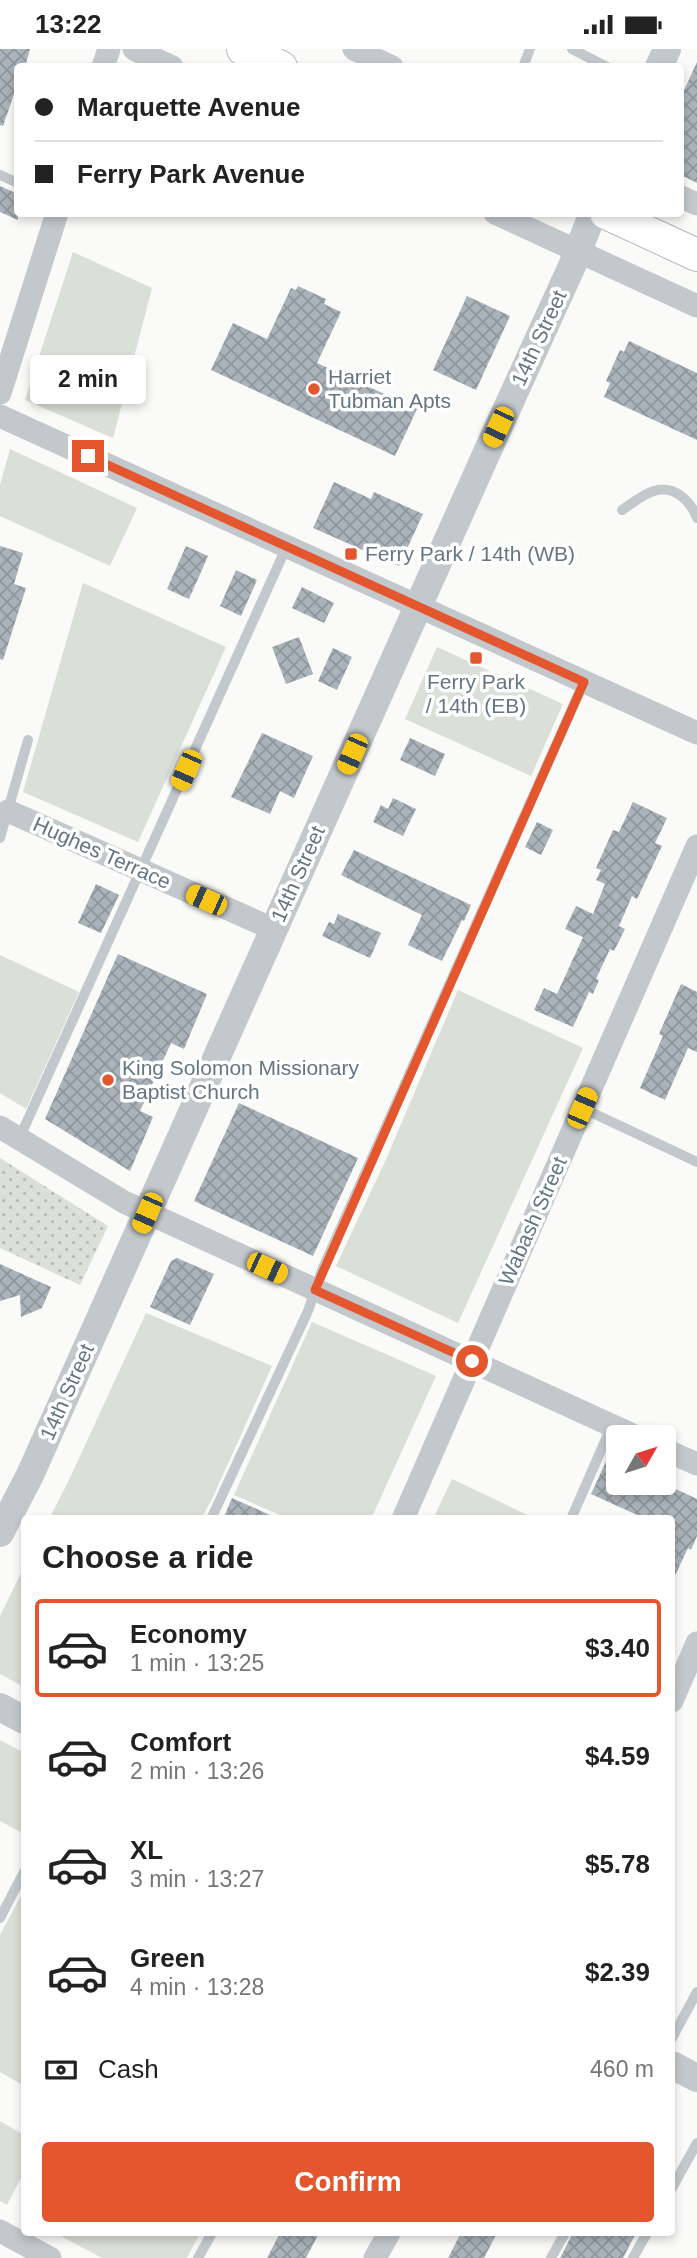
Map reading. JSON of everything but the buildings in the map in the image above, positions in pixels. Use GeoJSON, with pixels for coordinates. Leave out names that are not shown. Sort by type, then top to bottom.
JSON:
{"type":"FeatureCollection","features":[{"type":"Feature","properties":{"kind":"main road"},"geometry":{"type":"LineString","coordinates":[[243,49],[273,63]]}},
{"type":"Feature","properties":{"kind":"main road"},"geometry":{"type":"LineString","coordinates":[[615,217],[697,255]]}},
{"type":"Feature","properties":{"kind":"street"},"geometry":{"type":"LineString","coordinates":[[134,49],[164,63]]}},
{"type":"Feature","properties":{"kind":"street"},"geometry":{"type":"LineString","coordinates":[[354,49],[385,59]]}},
{"type":"Feature","properties":{"kind":"street"},"geometry":{"type":"LineString","coordinates":[[0,393],[56,217]]}},
{"type":"Feature","properties":{"kind":"street"},"geometry":{"type":"LineString","coordinates":[[504,217],[697,306]]}},
{"type":"Feature","properties":{"kind":"street","name":"14th Street"},"geometry":{"type":"LineString","coordinates":[[0,1533],[30,1475],[591,217]]}},
{"type":"Feature","properties":{"kind":"street"},"geometry":{"type":"LineString","coordinates":[[0,416],[697,733]]}},
{"type":"Feature","properties":{"kind":"street","name":"Hughes Terrace"},"geometry":{"type":"LineString","coordinates":[[8,811],[273,929]]}},
{"type":"Feature","properties":{"kind":"street","name":"Wabash Street"},"geometry":{"type":"LineString","coordinates":[[405,1515],[697,846]]}},
{"type":"Feature","properties":{"kind":"street"},"geometry":{"type":"LineString","coordinates":[[10,1133],[109,1195],[612,1425]]}},
{"type":"Feature","properties":{"kind":"street"},"geometry":{"type":"LineString","coordinates":[[676,1455],[697,1464]]}},
{"type":"Feature","properties":{"kind":"street"},"geometry":{"type":"LineString","coordinates":[[675,1694],[697,1643]]}},
{"type":"Feature","properties":{"kind":"street"},"geometry":{"type":"LineString","coordinates":[[0,1707],[21,1718]]}},
{"type":"Feature","properties":{"kind":"street"},"geometry":{"type":"LineString","coordinates":[[675,2067],[697,2078]]}},
{"type":"Feature","properties":{"kind":"street"},"geometry":{"type":"LineString","coordinates":[[376,2258],[387,2236]]}},
{"type":"Feature","properties":{"kind":"street"},"geometry":{"type":"LineString","coordinates":[[13,2240],[50,2258]]}},
{"type":"Feature","properties":{"kind":"lane"},"geometry":{"type":"LineString","coordinates":[[572,49],[599,63]]}},
{"type":"Feature","properties":{"kind":"lane"},"geometry":{"type":"LineString","coordinates":[[622,510],[644,495],[663,488],[685,499],[697,519]]}},
{"type":"Feature","properties":{"kind":"lane"},"geometry":{"type":"LineString","coordinates":[[10,1133],[140,871],[286,548]]}},
{"type":"Feature","properties":{"kind":"lane"},"geometry":{"type":"LineString","coordinates":[[213,1515],[308,1311],[584,682]]}},
{"type":"Feature","properties":{"kind":"lane"},"geometry":{"type":"LineString","coordinates":[[0,838],[28,740]]}},
{"type":"Feature","properties":{"kind":"lane"},"geometry":{"type":"LineString","coordinates":[[582,1108],[697,1162]]}},
{"type":"Feature","properties":{"kind":"lane"},"geometry":{"type":"LineString","coordinates":[[573,1515],[606,1439]]}},
{"type":"Feature","properties":{"kind":"lane"},"geometry":{"type":"LineString","coordinates":[[0,1918],[21,1878]]}},
{"type":"Feature","properties":{"kind":"lane"},"geometry":{"type":"LineString","coordinates":[[675,2032],[697,1992]]}},
{"type":"Feature","properties":{"kind":"lane"},"geometry":{"type":"LineString","coordinates":[[675,2183],[697,2143]]}},
{"type":"Feature","properties":{"kind":"lane"},"geometry":{"type":"LineString","coordinates":[[198,2258],[210,2236]]}},
{"type":"Feature","properties":{"kind":"lane"},"geometry":{"type":"LineString","coordinates":[[551,2258],[563,2236]]}},
{"type":"Feature","properties":{"kind":"lane"},"geometry":{"type":"LineString","coordinates":[[633,2258],[645,2236]]}},
{"type":"Feature","properties":{"kind":"shaded area"},"geometry":{"type":"Polygon","coordinates":[[[73,252],[152,288],[113,438],[25,400],[73,252]]]}},
{"type":"Feature","properties":{"kind":"shaded area"},"geometry":{"type":"Polygon","coordinates":[[[10,449],[137,508],[110,566],[0,516],[0,485],[10,449]]]}},
{"type":"Feature","properties":{"kind":"shaded area"},"geometry":{"type":"Polygon","coordinates":[[[83,583],[226,647],[138,842],[23,792],[83,583]]]}},
{"type":"Feature","properties":{"kind":"shaded area"},"geometry":{"type":"Polygon","coordinates":[[[437,647],[563,704],[531,776],[405,719],[437,647]]]}},
{"type":"Feature","properties":{"kind":"shaded area"},"geometry":{"type":"Polygon","coordinates":[[[0,955],[79,992],[26,1109],[0,1093],[0,955]]]}},
{"type":"Feature","properties":{"kind":"shaded area"},"geometry":{"type":"Polygon","coordinates":[[[458,990],[583,1048],[458,1323],[336,1266],[387,1157],[458,990]]]}},
{"type":"Feature","properties":{"kind":"shaded area"},"geometry":{"type":"Polygon","coordinates":[[[0,1158],[108,1226],[80,1285],[0,1248],[0,1158]]]}},
{"type":"Feature","properties":{"kind":"shaded area"},"geometry":{"type":"Polygon","coordinates":[[[146,1313],[272,1366],[203,1515],[51,1515],[146,1313]]]}},
{"type":"Feature","properties":{"kind":"shaded area"},"geometry":{"type":"Polygon","coordinates":[[[312,1322],[436,1376],[373,1515],[280,1515],[234,1495],[312,1322]]]}},
{"type":"Feature","properties":{"kind":"shaded area"},"geometry":{"type":"Polygon","coordinates":[[[452,1479],[528,1515],[435,1515],[452,1479]]]}},
{"type":"Feature","properties":{"kind":"shaded area"},"geometry":{"type":"Polygon","coordinates":[[[21,1573],[21,1685],[0,1674],[0,1616],[21,1573]]]}},
{"type":"Feature","properties":{"kind":"shaded area"},"geometry":{"type":"Polygon","coordinates":[[[0,1740],[21,1751],[21,1832],[0,1821],[0,1740]]]}},
{"type":"Feature","properties":{"kind":"shaded area"},"geometry":{"type":"Polygon","coordinates":[[[21,1896],[21,2084],[0,2072],[0,1935],[21,1896]]]}},
{"type":"Feature","properties":{"kind":"shaded area"},"geometry":{"type":"Polygon","coordinates":[[[0,2121],[21,2133],[21,2178],[7,2205],[0,2201],[0,2121]]]}},
{"type":"Feature","properties":{"kind":"shaded area"},"geometry":{"type":"Polygon","coordinates":[[[61,2236],[198,2236],[187,2258],[102,2258],[61,2236]]]}},
{"type":"Feature","properties":{"kind":"place","name":"Harriet Tubman Apts"},"geometry":{"type":"Point","coordinates":[314,389]}},
{"type":"Feature","properties":{"kind":"place","name":"Ferry Park / 14th (WB)"},"geometry":{"type":"Point","coordinates":[351,554]}},
{"type":"Feature","properties":{"kind":"place","name":"Ferry Park / 14th (EB)"},"geometry":{"type":"Point","coordinates":[476,658]}},
{"type":"Feature","properties":{"kind":"place","name":"King Solomon Missionary Baptist Church"},"geometry":{"type":"Point","coordinates":[108,1080]}},
{"type":"Feature","properties":{"kind":"route"},"geometry":{"type":"LineString","coordinates":[[88,456],[584,682],[315,1290],[472,1361]]}}]}
